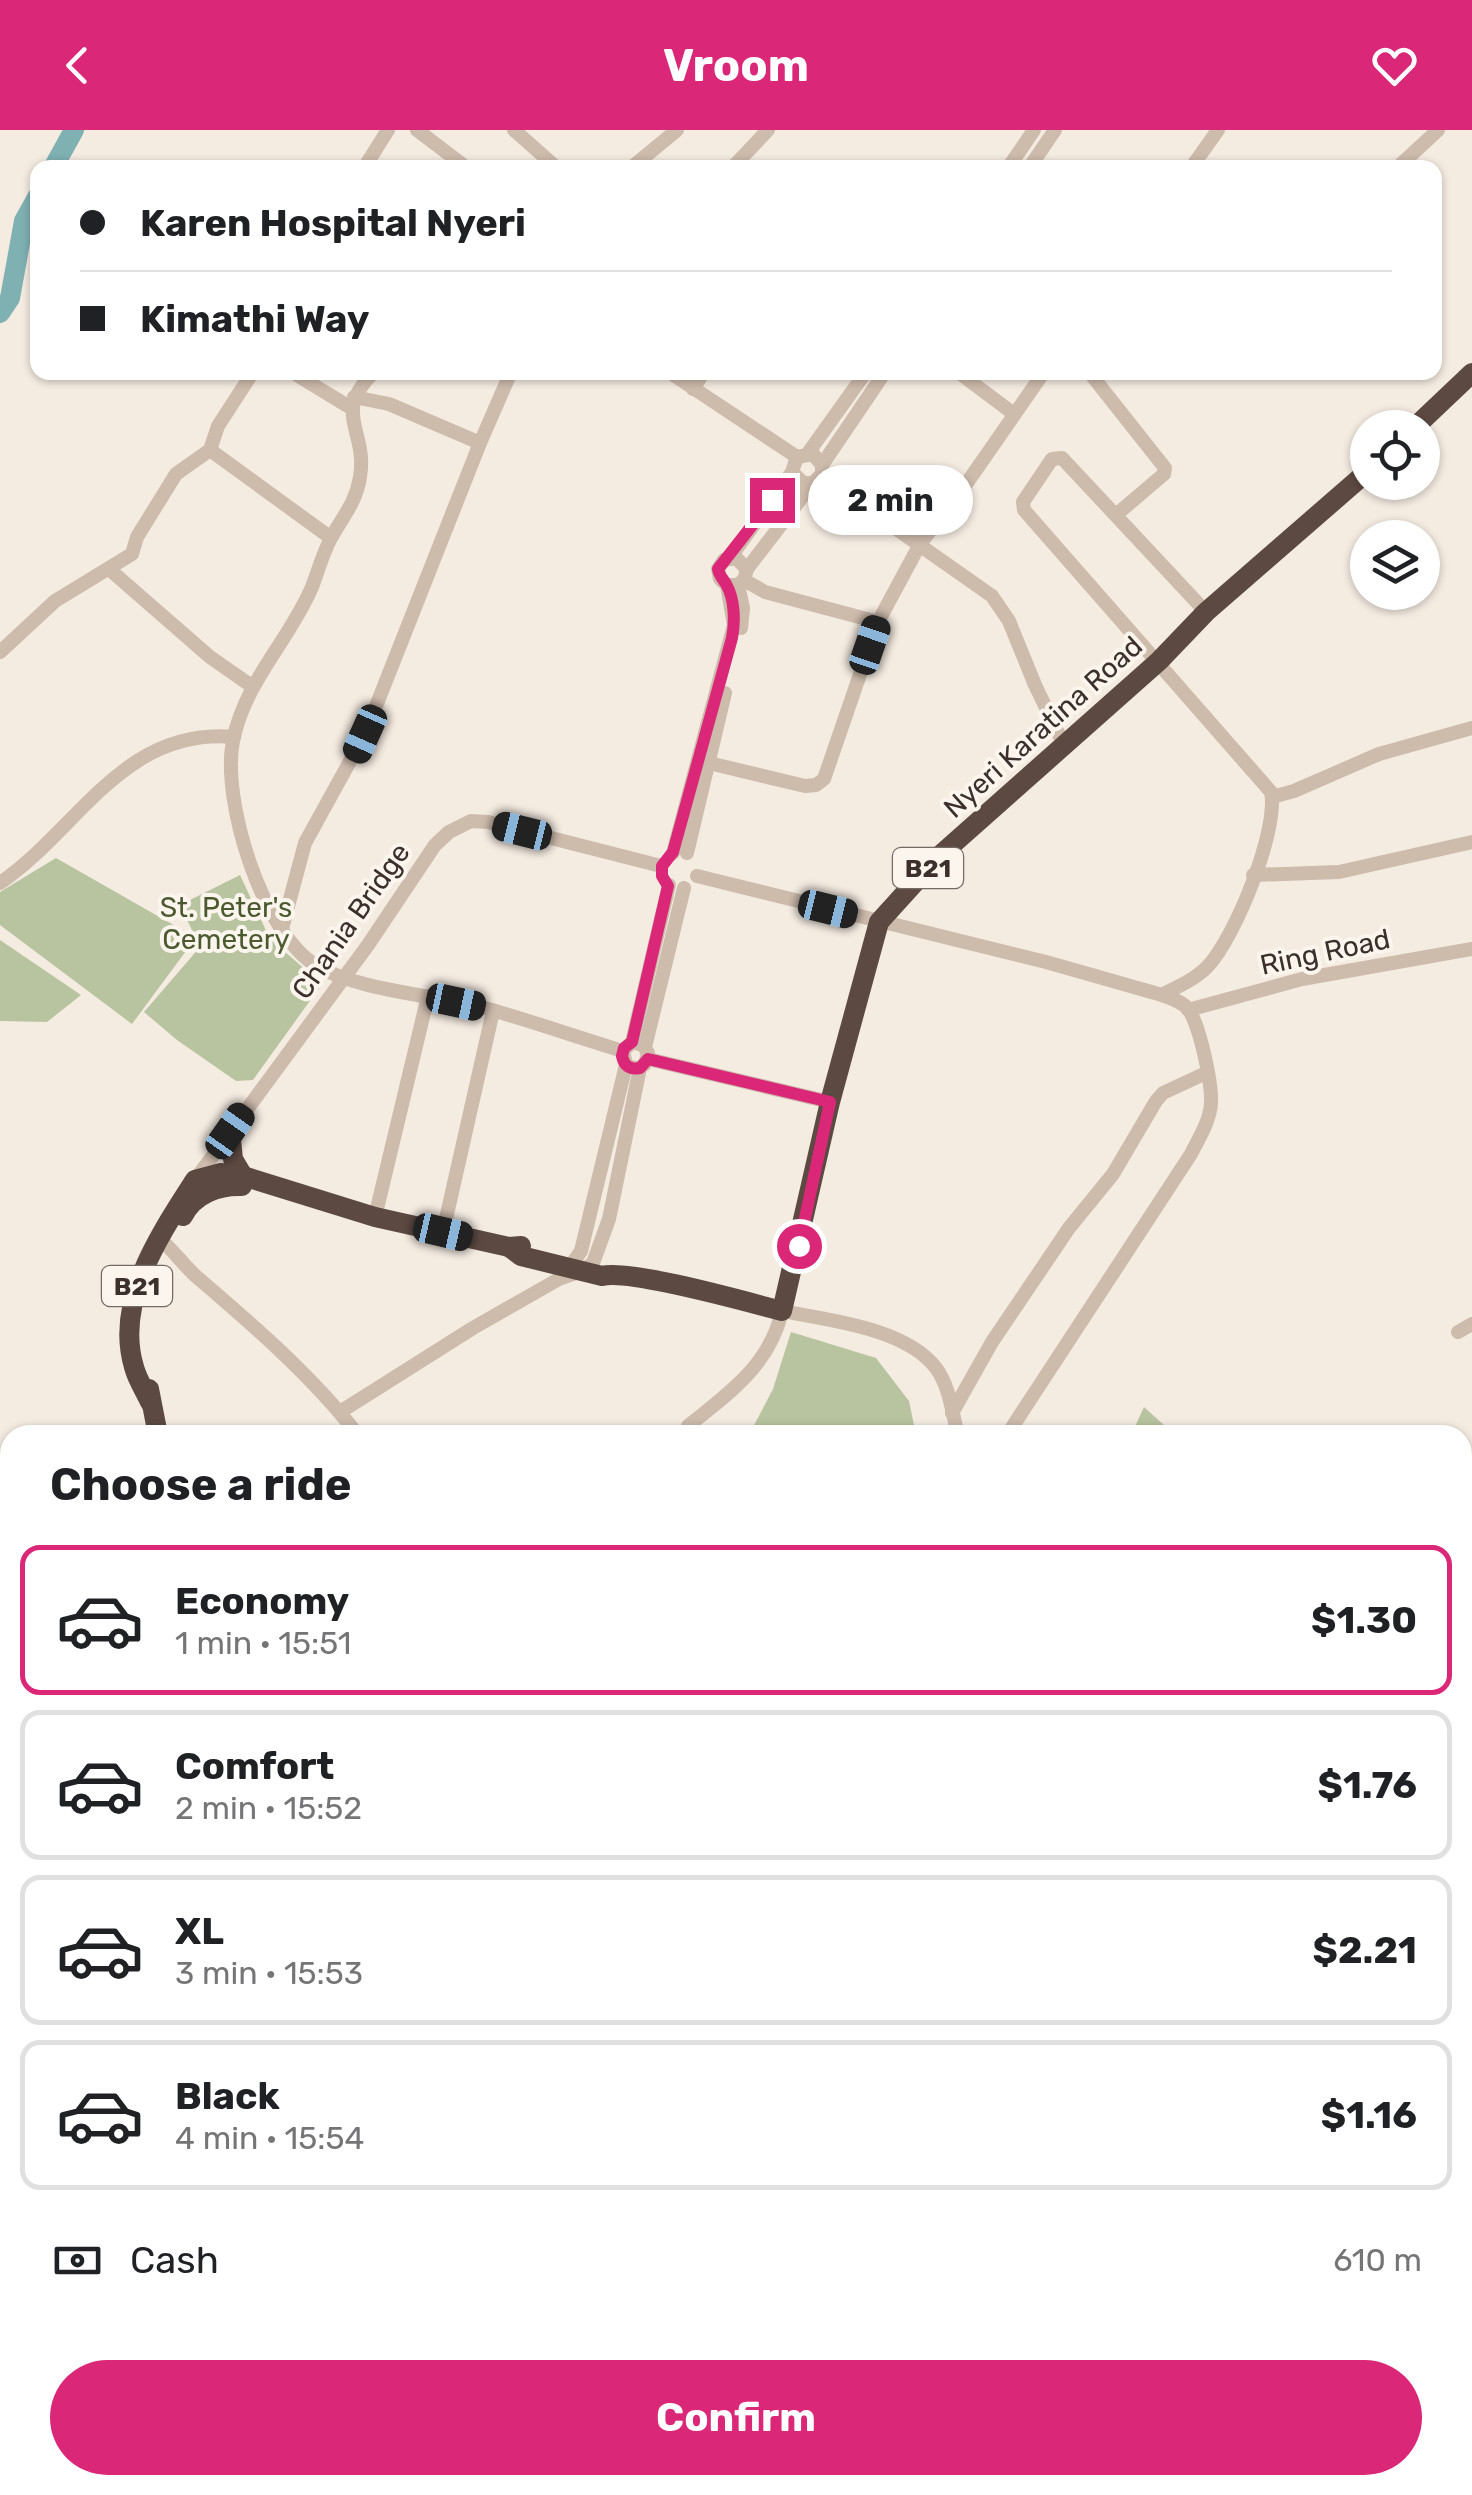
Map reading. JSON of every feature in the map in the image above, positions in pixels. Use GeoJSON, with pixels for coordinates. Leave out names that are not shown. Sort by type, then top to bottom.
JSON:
{"type":"FeatureCollection","features":[{"type":"Feature","properties":{"kind":"highway"},"geometry":{"type":"LineString","coordinates":[[1433,410],[1472,373]]}},
{"type":"Feature","properties":{"kind":"highway","name":"Nyeri Karatina Road"},"geometry":{"type":"LineString","coordinates":[[782,1311],[830,1102],[879,922],[937,858],[1350,486]]}},
{"type":"Feature","properties":{"kind":"highway"},"geometry":{"type":"LineString","coordinates":[[231,1140],[234,1159],[243,1176]]}},
{"type":"Feature","properties":{"kind":"highway"},"geometry":{"type":"LineString","coordinates":[[201,1178],[226,1173],[243,1176],[376,1217],[509,1248],[522,1256],[602,1276],[612,1274],[666,1284],[782,1311]]}},
{"type":"Feature","properties":{"kind":"highway","name":"B21"},"geometry":{"type":"LineString","coordinates":[[156,1425],[139,1319],[160,1248],[201,1178]]}},
{"type":"Feature","properties":{"kind":"highway"},"geometry":{"type":"LineString","coordinates":[[188,1206],[225,1186],[284,1190]]}},
{"type":"Feature","properties":{"kind":"highway","name":"B21"},"geometry":{"type":"LineString","coordinates":[[160,1248],[188,1206]]}},
{"type":"Feature","properties":{"kind":"street"},"geometry":{"type":"LineString","coordinates":[[369,160],[388,130]]}},
{"type":"Feature","properties":{"kind":"street"},"geometry":{"type":"LineString","coordinates":[[417,130],[456,160]]}},
{"type":"Feature","properties":{"kind":"street"},"geometry":{"type":"LineString","coordinates":[[514,130],[548,160]]}},
{"type":"Feature","properties":{"kind":"street"},"geometry":{"type":"LineString","coordinates":[[740,160],[768,130]]}},
{"type":"Feature","properties":{"kind":"street"},"geometry":{"type":"LineString","coordinates":[[1013,160],[1034,130]]}},
{"type":"Feature","properties":{"kind":"street"},"geometry":{"type":"LineString","coordinates":[[1034,160],[1055,130]]}},
{"type":"Feature","properties":{"kind":"street"},"geometry":{"type":"LineString","coordinates":[[1197,160],[1218,130]]}},
{"type":"Feature","properties":{"kind":"street"},"geometry":{"type":"LineString","coordinates":[[1406,160],[1438,130]]}},
{"type":"Feature","properties":{"kind":"street"},"geometry":{"type":"LineString","coordinates":[[640,160],[673,132]]}},
{"type":"Feature","properties":{"kind":"street"},"geometry":{"type":"LineString","coordinates":[[0,652],[55,602],[132,554],[138,536],[176,474],[210,450],[218,426],[249,380]]}},
{"type":"Feature","properties":{"kind":"street"},"geometry":{"type":"LineString","coordinates":[[308,380],[352,402],[388,404],[480,443]]}},
{"type":"Feature","properties":{"kind":"street"},"geometry":{"type":"LineString","coordinates":[[368,380],[352,402],[361,472],[356,501],[331,538],[298,620],[253,687],[234,737],[230,761],[235,814],[247,856],[282,930],[305,958],[342,978],[493,1011],[636,1055],[830,1102]]}},
{"type":"Feature","properties":{"kind":"street"},"geometry":{"type":"LineString","coordinates":[[282,930],[305,843],[365,734],[508,380]]}},
{"type":"Feature","properties":{"kind":"street"},"geometry":{"type":"LineString","coordinates":[[681,380],[799,461],[817,456],[819,475],[992,596],[1002,609],[1063,743]]}},
{"type":"Feature","properties":{"kind":"street"},"geometry":{"type":"LineString","coordinates":[[694,389],[699,380]]}},
{"type":"Feature","properties":{"kind":"street"},"geometry":{"type":"LineString","coordinates":[[860,380],[718,569],[720,579],[739,580],[765,592],[878,622]]}},
{"type":"Feature","properties":{"kind":"street"},"geometry":{"type":"LineString","coordinates":[[676,887],[662,876],[662,866],[680,853],[709,763],[741,631],[739,580],[819,475],[879,380]]}},
{"type":"Feature","properties":{"kind":"street"},"geometry":{"type":"LineString","coordinates":[[969,380],[1014,414]]}},
{"type":"Feature","properties":{"kind":"street"},"geometry":{"type":"LineString","coordinates":[[709,763],[806,786],[824,779],[878,622],[920,544],[1038,380]]}},
{"type":"Feature","properties":{"kind":"street"},"geometry":{"type":"LineString","coordinates":[[1095,380],[1165,468],[1164,474],[1118,514]]}},
{"type":"Feature","properties":{"kind":"street"},"geometry":{"type":"LineString","coordinates":[[210,450],[331,538]]}},
{"type":"Feature","properties":{"kind":"street"},"geometry":{"type":"LineString","coordinates":[[1162,995],[1207,967],[1228,937],[1268,840],[1274,812],[1272,797],[1022,506],[1052,459],[1062,458],[1206,612]]}},
{"type":"Feature","properties":{"kind":"street"},"geometry":{"type":"LineString","coordinates":[[799,461],[798,481],[819,475]]}},
{"type":"Feature","properties":{"kind":"street"},"geometry":{"type":"LineString","coordinates":[[680,853],[732,638],[742,561],[730,558]]}},
{"type":"Feature","properties":{"kind":"street"},"geometry":{"type":"LineString","coordinates":[[109,568],[210,656],[253,687]]}},
{"type":"Feature","properties":{"kind":"street"},"geometry":{"type":"LineString","coordinates":[[1272,797],[1379,754],[1472,728]]}},
{"type":"Feature","properties":{"kind":"street"},"geometry":{"type":"LineString","coordinates":[[0,883],[28,862],[97,792],[134,761],[191,740],[234,737]]}},
{"type":"Feature","properties":{"kind":"street","name":"Chania Bridge"},"geometry":{"type":"LineString","coordinates":[[188,1206],[201,1178],[435,845],[449,832],[471,821],[662,866]]}},
{"type":"Feature","properties":{"kind":"street"},"geometry":{"type":"LineString","coordinates":[[1254,875],[1339,872],[1472,842]]}},
{"type":"Feature","properties":{"kind":"street"},"geometry":{"type":"LineString","coordinates":[[680,853],[695,860],[698,876]]}},
{"type":"Feature","properties":{"kind":"street"},"geometry":{"type":"LineString","coordinates":[[676,887],[698,876],[1046,962],[1162,995],[1188,1010],[1211,1102],[1207,1123],[1191,1154],[1013,1425]]}},
{"type":"Feature","properties":{"kind":"street"},"geometry":{"type":"LineString","coordinates":[[340,1412],[576,1268],[636,1055],[676,887]]}},
{"type":"Feature","properties":{"kind":"street","name":"Ring Road"},"geometry":{"type":"LineString","coordinates":[[1188,1010],[1302,979],[1472,949]]}},
{"type":"Feature","properties":{"kind":"street"},"geometry":{"type":"LineString","coordinates":[[376,1217],[428,996]]}},
{"type":"Feature","properties":{"kind":"street"},"geometry":{"type":"LineString","coordinates":[[443,1232],[493,1011]]}},
{"type":"Feature","properties":{"kind":"street"},"geometry":{"type":"LineString","coordinates":[[952,1413],[992,1342],[1068,1228],[1113,1174],[1156,1101],[1163,1093],[1206,1073]]}},
{"type":"Feature","properties":{"kind":"street","name":"Chania Bridge"},"geometry":{"type":"LineString","coordinates":[[201,1178],[274,1074]]}},
{"type":"Feature","properties":{"kind":"street"},"geometry":{"type":"LineString","coordinates":[[160,1248],[262,1334],[350,1425]]}},
{"type":"Feature","properties":{"kind":"street"},"geometry":{"type":"LineString","coordinates":[[689,1425],[759,1363],[777,1333],[782,1311],[886,1335],[915,1350],[937,1369],[948,1392],[955,1425]]}},
{"type":"Feature","properties":{"kind":"street"},"geometry":{"type":"LineString","coordinates":[[1458,1332],[1472,1324]]}},
{"type":"Feature","properties":{"kind":"street"},"geometry":{"type":"LineString","coordinates":[[1472,2203],[1472,2244]]}},
{"type":"Feature","properties":{"kind":"green space"},"geometry":{"type":"Polygon","coordinates":[[[56,858],[177,927],[186,951],[132,1024],[0,925],[0,892],[56,858]]]}},
{"type":"Feature","properties":{"kind":"green space","name":"St. Peter's Cemetery"},"geometry":{"type":"Polygon","coordinates":[[[240,875],[270,939],[322,984],[253,1080],[236,1081],[144,1012],[200,947],[180,905],[240,875]]]}},
{"type":"Feature","properties":{"kind":"green space"},"geometry":{"type":"Polygon","coordinates":[[[0,940],[81,995],[47,1022],[0,1021],[0,940]]]}},
{"type":"Feature","properties":{"kind":"green space"},"geometry":{"type":"Polygon","coordinates":[[[791,1332],[876,1358],[909,1401],[914,1425],[754,1425],[773,1389],[791,1332]]]}},
{"type":"Feature","properties":{"kind":"green space"},"geometry":{"type":"Polygon","coordinates":[[[1144,1407],[1164,1425],[1136,1425],[1144,1407]]]}},
{"type":"Feature","properties":{"kind":"waterway"},"geometry":{"type":"LineString","coordinates":[[57,160],[74,130]]}},
{"type":"Feature","properties":{"kind":"waterway"},"geometry":{"type":"LineString","coordinates":[[0,313],[10,298],[24,221],[30,210]]}},
{"type":"Feature","properties":{"kind":"route"},"geometry":{"type":"LineString","coordinates":[[772,500],[718,569],[720,579],[727,585],[733,611],[732,638],[673,852],[662,866],[668,886],[632,1042],[624,1048],[622,1056],[633,1069],[640,1068],[648,1059],[830,1102],[799,1246]]}}]}
